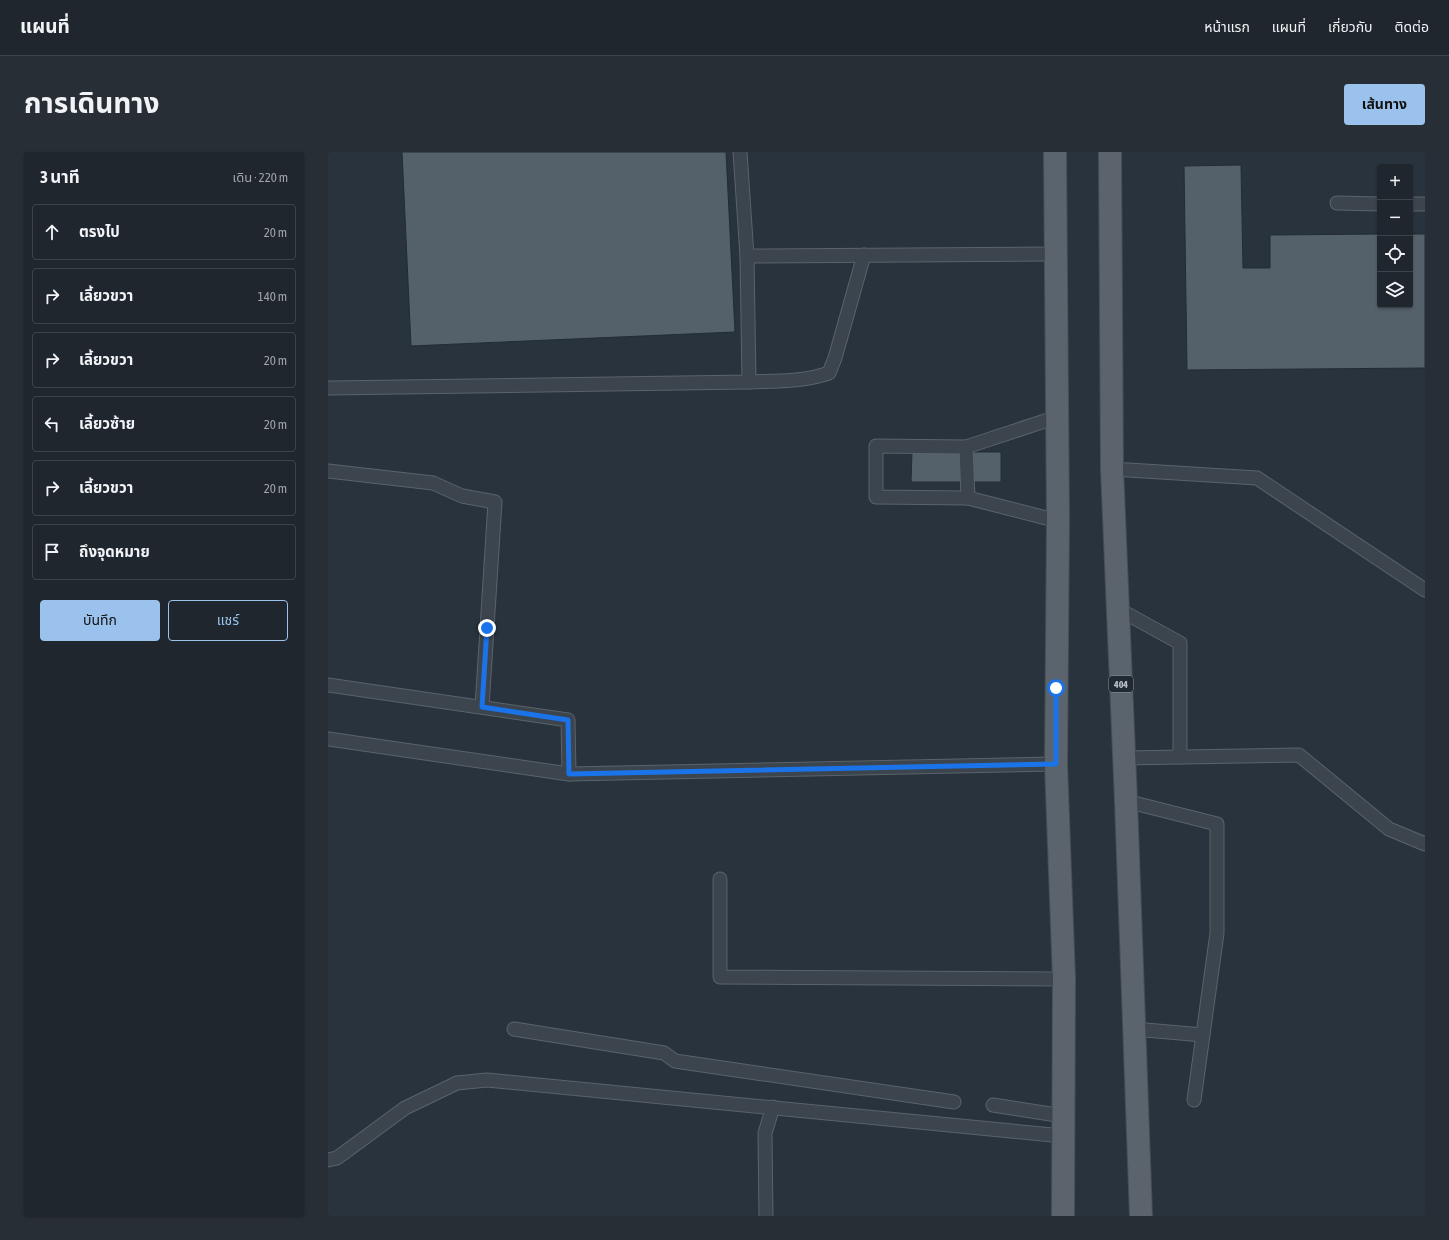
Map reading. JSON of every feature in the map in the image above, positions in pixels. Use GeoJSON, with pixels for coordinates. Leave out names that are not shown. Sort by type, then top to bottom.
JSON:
{"type":"FeatureCollection","features":[{"type":"Feature","properties":{"kind":"main road"},"geometry":{"type":"LineString","coordinates":[[1055,152],[1058,521],[1056,764],[1064,979],[1064,1216]]}},
{"type":"Feature","properties":{"kind":"main road","name":"404"},"geometry":{"type":"LineString","coordinates":[[1110,152],[1112,469],[1141,1216]]}},
{"type":"Feature","properties":{"kind":"lane"},"geometry":{"type":"LineString","coordinates":[[740,152],[747,256],[749,382]]}},
{"type":"Feature","properties":{"kind":"lane"},"geometry":{"type":"LineString","coordinates":[[1337,203],[1377,204]]}},
{"type":"Feature","properties":{"kind":"lane"},"geometry":{"type":"LineString","coordinates":[[1413,204],[1425,204]]}},
{"type":"Feature","properties":{"kind":"lane"},"geometry":{"type":"LineString","coordinates":[[747,256],[1056,254]]}},
{"type":"Feature","properties":{"kind":"lane"},"geometry":{"type":"LineString","coordinates":[[328,388],[749,382],[799,380],[818,377],[829,373],[835,358],[864,255]]}},
{"type":"Feature","properties":{"kind":"lane"},"geometry":{"type":"LineString","coordinates":[[1057,418],[966,447],[876,446],[876,497],[968,498],[1058,521]]}},
{"type":"Feature","properties":{"kind":"lane"},"geometry":{"type":"LineString","coordinates":[[966,447],[968,498]]}},
{"type":"Feature","properties":{"kind":"lane"},"geometry":{"type":"LineString","coordinates":[[1112,469],[1257,478],[1425,590]]}},
{"type":"Feature","properties":{"kind":"lane"},"geometry":{"type":"LineString","coordinates":[[328,471],[433,482],[462,496],[495,502],[482,707]]}},
{"type":"Feature","properties":{"kind":"lane"},"geometry":{"type":"LineString","coordinates":[[1118,609],[1180,643],[1180,757]]}},
{"type":"Feature","properties":{"kind":"lane"},"geometry":{"type":"LineString","coordinates":[[328,685],[568,720],[569,774]]}},
{"type":"Feature","properties":{"kind":"lane"},"geometry":{"type":"LineString","coordinates":[[328,738],[569,774],[1056,764]]}},
{"type":"Feature","properties":{"kind":"lane"},"geometry":{"type":"LineString","coordinates":[[1124,758],[1299,755],[1389,829],[1425,844]]}},
{"type":"Feature","properties":{"kind":"lane"},"geometry":{"type":"LineString","coordinates":[[1126,801],[1217,824],[1217,933],[1194,1100]]}},
{"type":"Feature","properties":{"kind":"lane"},"geometry":{"type":"LineString","coordinates":[[720,879],[720,978],[1064,979]]}},
{"type":"Feature","properties":{"kind":"lane"},"geometry":{"type":"LineString","coordinates":[[514,1029],[664,1053],[675,1061],[954,1102]]}},
{"type":"Feature","properties":{"kind":"lane"},"geometry":{"type":"LineString","coordinates":[[1134,1029],[1203,1035]]}},
{"type":"Feature","properties":{"kind":"lane"},"geometry":{"type":"LineString","coordinates":[[328,1160],[337,1158],[406,1108],[457,1083],[487,1080],[772,1107],[1063,1126]]}},
{"type":"Feature","properties":{"kind":"lane"},"geometry":{"type":"LineString","coordinates":[[993,1105],[1063,1126]]}},
{"type":"Feature","properties":{"kind":"lane"},"geometry":{"type":"LineString","coordinates":[[766,1216],[765,1133],[772,1107]]}},
{"type":"Feature","properties":{"kind":"building"},"geometry":{"type":"Polygon","coordinates":[[[402,152],[726,152],[735,332],[411,346],[402,152]]]}},
{"type":"Feature","properties":{"kind":"building"},"geometry":{"type":"Polygon","coordinates":[[[1241,165],[1243,268],[1270,268],[1270,235],[1377,234],[1377,308],[1413,308],[1413,234],[1425,234],[1425,368],[1187,370],[1184,166],[1241,165]]]}},
{"type":"Feature","properties":{"kind":"building"},"geometry":{"type":"Polygon","coordinates":[[[912,452],[1001,452],[1001,482],[911,482],[912,452]]]}},
{"type":"Feature","properties":{"kind":"route"},"geometry":{"type":"LineString","coordinates":[[487,628],[482,707],[568,720],[569,774],[1056,764],[1056,688]]}}]}
